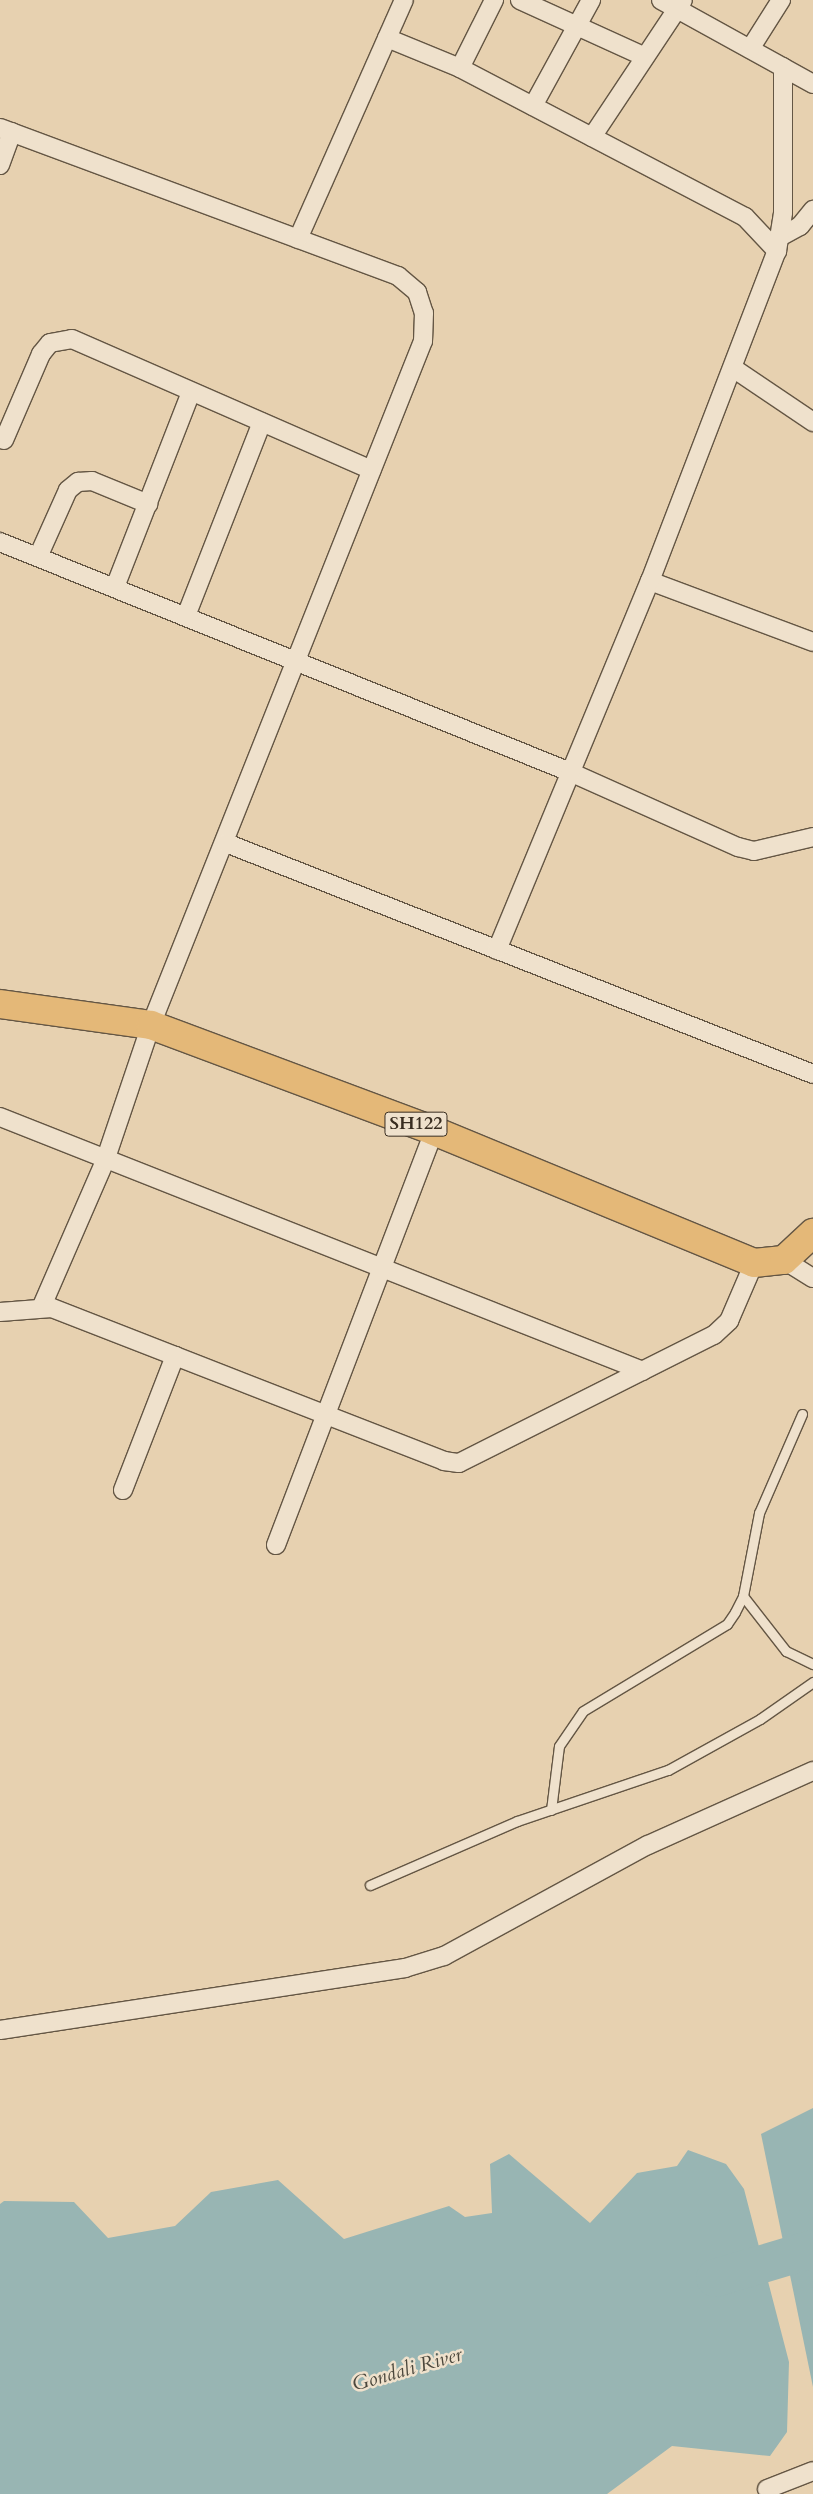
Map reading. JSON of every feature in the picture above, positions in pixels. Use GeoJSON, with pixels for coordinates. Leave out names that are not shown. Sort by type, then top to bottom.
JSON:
{"type":"FeatureCollection","features":[{"type":"Feature","properties":{"kind":"main road","name":"SH122"},"geometry":{"type":"LineString","coordinates":[[0,1004],[151,1025],[434,1131],[754,1263],[784,1260]]}},
{"type":"Feature","properties":{"kind":"main road"},"geometry":{"type":"LineString","coordinates":[[784,1260],[813,1233]]}},
{"type":"Feature","properties":{"kind":"street"},"geometry":{"type":"LineString","coordinates":[[298,239],[404,0]]}},
{"type":"Feature","properties":{"kind":"street"},"geometry":{"type":"LineString","coordinates":[[460,68],[494,0]]}},
{"type":"Feature","properties":{"kind":"street"},"geometry":{"type":"LineString","coordinates":[[520,0],[645,57]]}},
{"type":"Feature","properties":{"kind":"street"},"geometry":{"type":"LineString","coordinates":[[533,106],[591,0]]}},
{"type":"Feature","properties":{"kind":"street"},"geometry":{"type":"LineString","coordinates":[[661,0],[680,4],[750,49],[813,84]]}},
{"type":"Feature","properties":{"kind":"street"},"geometry":{"type":"LineString","coordinates":[[750,49],[781,0]]}},
{"type":"Feature","properties":{"kind":"street"},"geometry":{"type":"LineString","coordinates":[[592,137],[680,4]]}},
{"type":"Feature","properties":{"kind":"street"},"geometry":{"type":"LineString","coordinates":[[387,38],[460,68],[745,216],[779,244]]}},
{"type":"Feature","properties":{"kind":"street"},"geometry":{"type":"LineString","coordinates":[[496,950],[650,581],[779,244],[783,67]]}},
{"type":"Feature","properties":{"kind":"street"},"geometry":{"type":"LineString","coordinates":[[0,165],[6,130],[398,276],[417,292],[424,313],[423,341],[226,843],[151,1025],[105,1161],[42,1306]]}},
{"type":"Feature","properties":{"kind":"street"},"geometry":{"type":"LineString","coordinates":[[779,244],[800,226],[813,210]]}},
{"type":"Feature","properties":{"kind":"street"},"geometry":{"type":"LineString","coordinates":[[4,440],[41,354],[61,339],[72,339],[372,470]]}},
{"type":"Feature","properties":{"kind":"street"},"geometry":{"type":"LineString","coordinates":[[733,368],[813,422]]}},
{"type":"Feature","properties":{"kind":"street"},"geometry":{"type":"LineString","coordinates":[[115,587],[191,392]]}},
{"type":"Feature","properties":{"kind":"street"},"geometry":{"type":"LineString","coordinates":[[186,616],[262,422]]}},
{"type":"Feature","properties":{"kind":"street"},"geometry":{"type":"LineString","coordinates":[[38,557],[68,490],[78,482],[92,481],[148,504]]}},
{"type":"Feature","properties":{"kind":"street"},"geometry":{"type":"LineString","coordinates":[[0,542],[186,616],[296,664],[570,772],[754,851],[813,837]]}},
{"type":"Feature","properties":{"kind":"street"},"geometry":{"type":"LineString","coordinates":[[650,581],[813,642]]}},
{"type":"Feature","properties":{"kind":"street"},"geometry":{"type":"LineString","coordinates":[[226,843],[813,1074]]}},
{"type":"Feature","properties":{"kind":"street"},"geometry":{"type":"LineString","coordinates":[[0,1117],[105,1161],[643,1371]]}},
{"type":"Feature","properties":{"kind":"street"},"geometry":{"type":"LineString","coordinates":[[276,1545],[434,1131]]}},
{"type":"Feature","properties":{"kind":"street"},"geometry":{"type":"LineString","coordinates":[[784,1260],[813,1278]]}},
{"type":"Feature","properties":{"kind":"street"},"geometry":{"type":"LineString","coordinates":[[2,1308],[42,1306],[326,1415],[459,1463],[714,1335],[729,1321],[754,1263]]}},
{"type":"Feature","properties":{"kind":"street"},"geometry":{"type":"LineString","coordinates":[[123,1490],[175,1356]]}},
{"type":"Feature","properties":{"kind":"street"},"geometry":{"type":"LineString","coordinates":[[0,2030],[405,1968],[444,1956],[648,1845],[813,1771]]}},
{"type":"Feature","properties":{"kind":"street"},"geometry":{"type":"LineString","coordinates":[[767,2489],[813,2471]]}},
{"type":"Feature","properties":{"kind":"lane"},"geometry":{"type":"LineString","coordinates":[[551,1810],[559,1746],[583,1711],[727,1624],[742,1596],[759,1514],[802,1414]]}},
{"type":"Feature","properties":{"kind":"lane"},"geometry":{"type":"LineString","coordinates":[[742,1596],[786,1651],[813,1664]]}},
{"type":"Feature","properties":{"kind":"lane"},"geometry":{"type":"LineString","coordinates":[[370,1885],[551,1810],[668,1770],[760,1719],[813,1682]]}},
{"type":"Feature","properties":{"kind":"water"},"geometry":{"type":"Polygon","coordinates":[[[813,2108],[813,2387],[761,2134],[813,2108]]]}},
{"type":"Feature","properties":{"kind":"water"},"geometry":{"type":"Polygon","coordinates":[[[688,2150],[726,2164],[744,2189],[789,2362],[787,2432],[770,2456],[672,2446],[607,2494],[0,2494],[0,2204],[4,2201],[74,2202],[108,2238],[175,2226],[211,2192],[278,2180],[344,2239],[449,2206],[465,2217],[492,2213],[490,2164],[509,2154],[590,2223],[637,2173],[677,2166],[688,2150]]]}},
{"type":"Feature","properties":{"kind":"waterway","name":"Gondali River"},"geometry":{"type":"LineString","coordinates":[[715,2278],[813,2249]]}}]}
